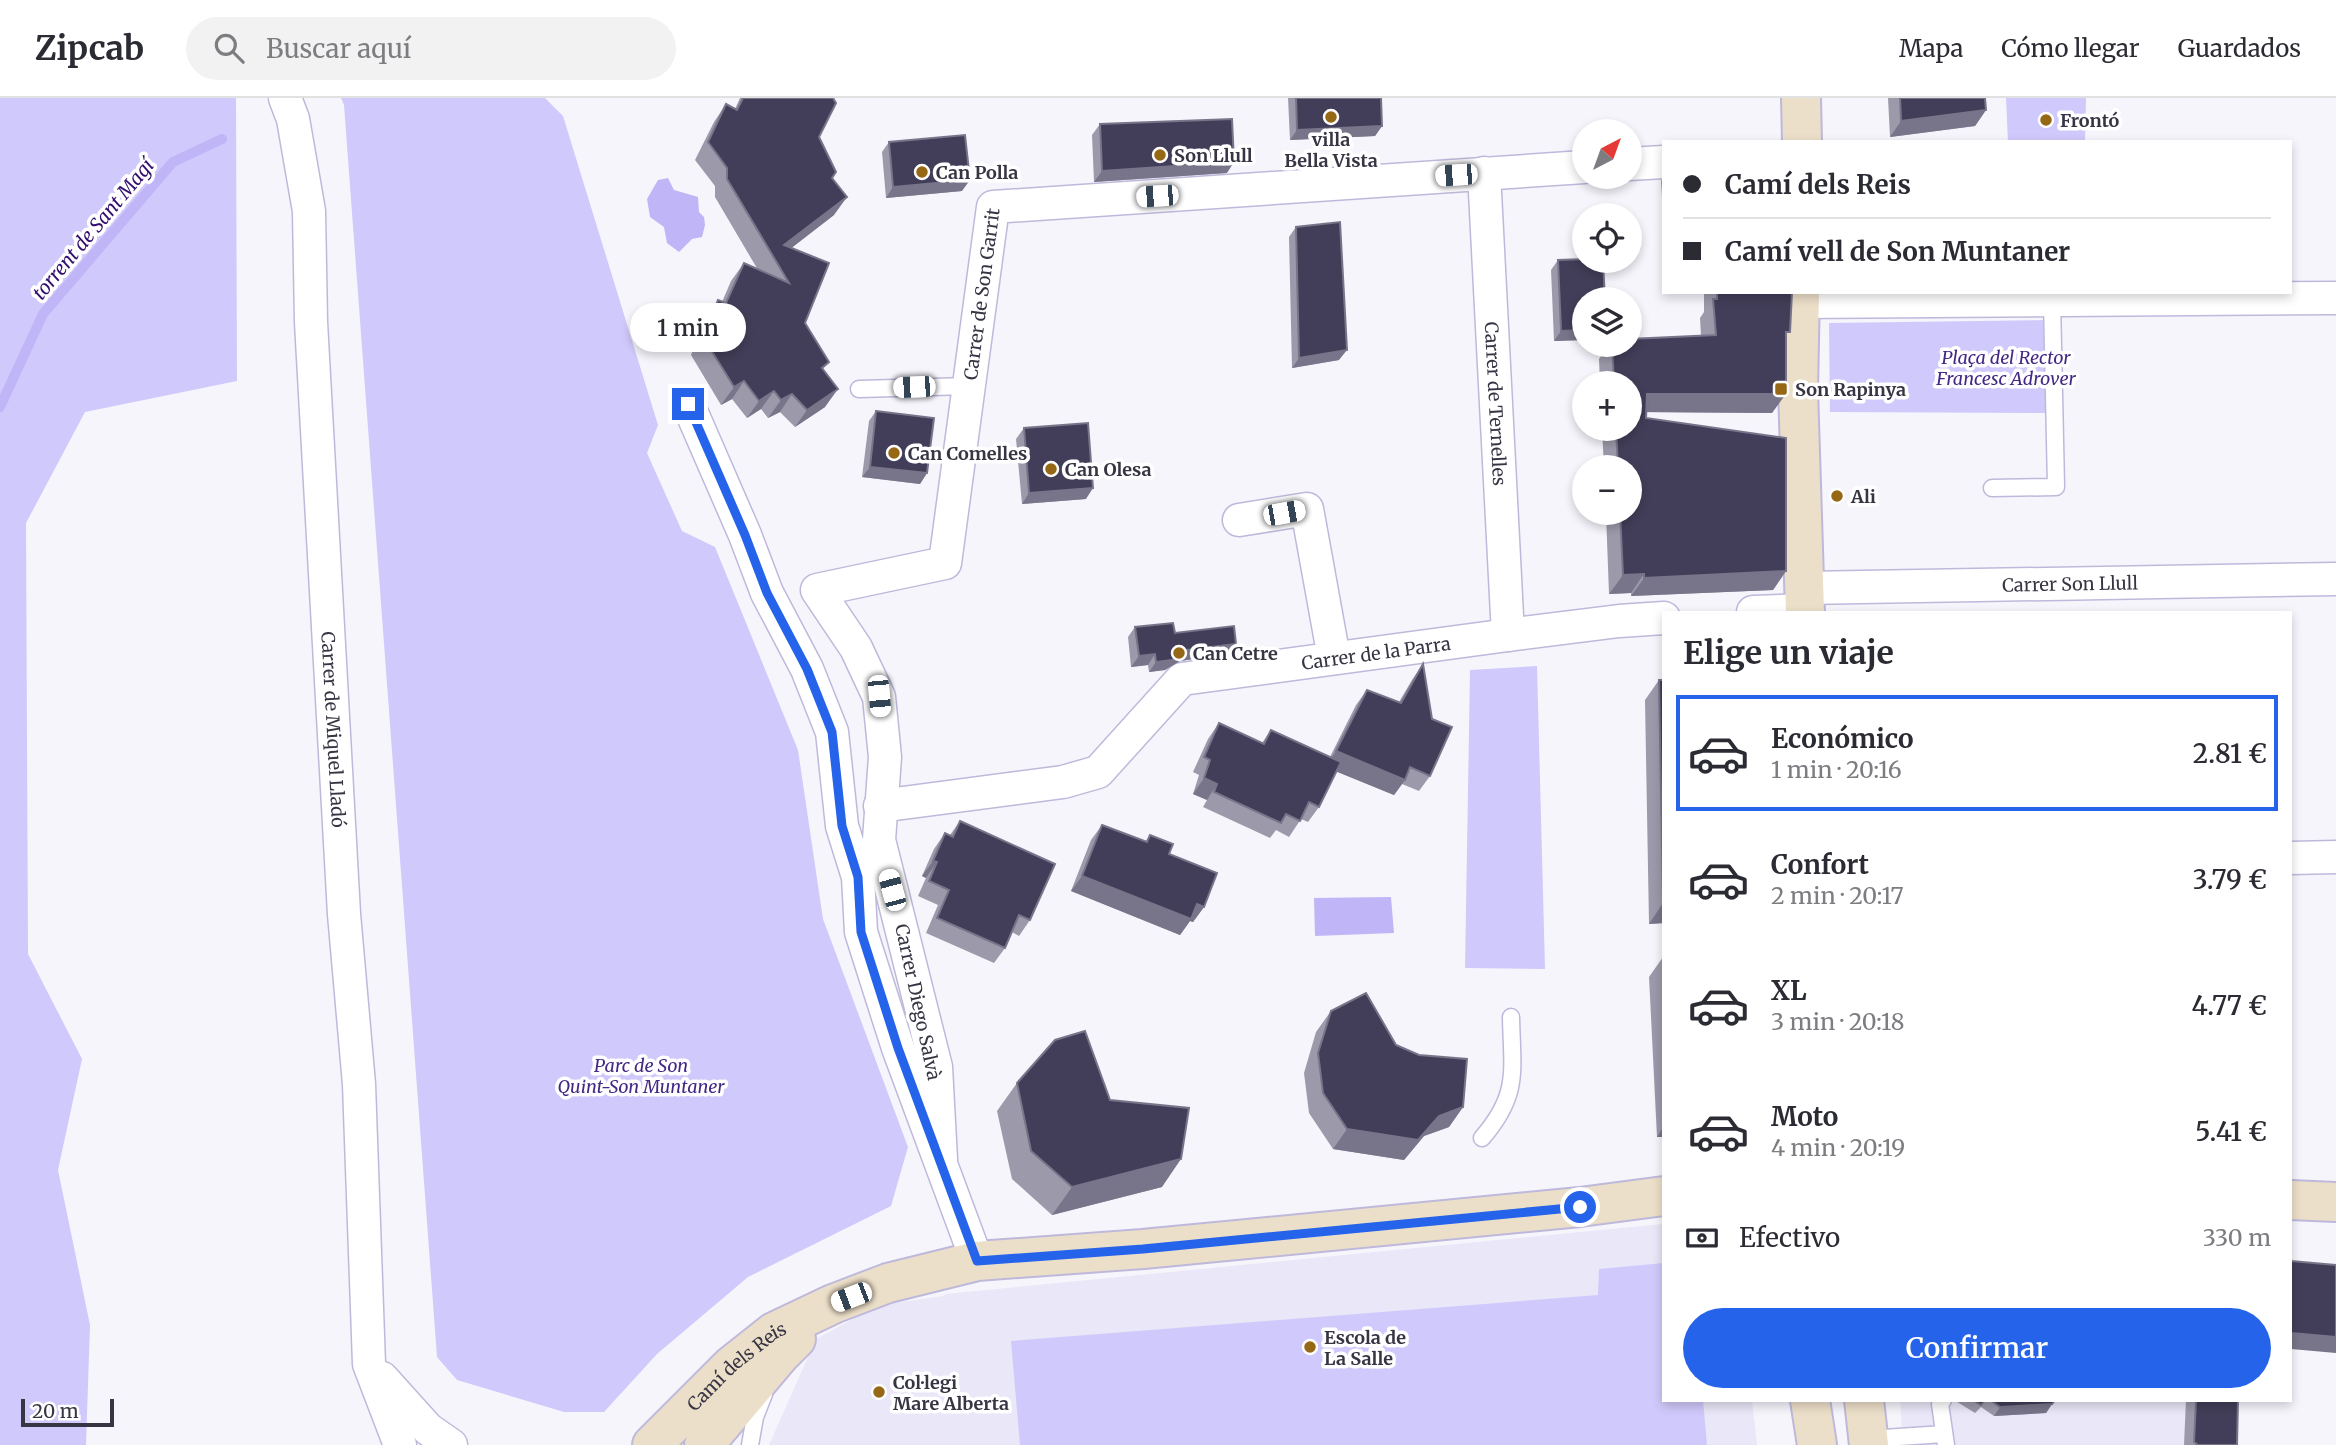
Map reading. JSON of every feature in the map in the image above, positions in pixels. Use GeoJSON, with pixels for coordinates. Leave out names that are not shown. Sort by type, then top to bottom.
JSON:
{"type":"FeatureCollection","features":[{"type":"Feature","properties":{"kind":"street","name":"Carrer de Miquel Lladó"},"geometry":{"type":"LineString","coordinates":[[285,98],[293,118],[309,211],[311,322],[343,901],[359,1084],[369,1364],[400,1445]]}},
{"type":"Feature","properties":{"kind":"street"},"geometry":{"type":"LineString","coordinates":[[1801,98],[1802,140]]}},
{"type":"Feature","properties":{"kind":"street"},"geometry":{"type":"LineString","coordinates":[[1642,163],[1662,162]]}},
{"type":"Feature","properties":{"kind":"street","name":"Carrer de Son Garrit"},"geometry":{"type":"LineString","coordinates":[[880,806],[885,757],[879,696],[856,648],[817,590],[945,563],[993,207],[1572,168]]}},
{"type":"Feature","properties":{"kind":"street","name":"Carrer de Ternelles"},"geometry":{"type":"LineString","coordinates":[[1483,173],[1508,635]]}},
{"type":"Feature","properties":{"kind":"street"},"geometry":{"type":"LineString","coordinates":[[1760,611],[1805,604],[1798,389],[1800,297],[2052,300],[2336,298]]}},
{"type":"Feature","properties":{"kind":"street"},"geometry":{"type":"LineString","coordinates":[[688,404],[767,593],[807,669],[832,732],[842,826],[858,877],[861,932],[898,1048],[977,1261]]}},
{"type":"Feature","properties":{"kind":"street"},"geometry":{"type":"LineString","coordinates":[[1239,520],[1307,509],[1334,658]]}},
{"type":"Feature","properties":{"kind":"street","name":"Carrer Son Llull"},"geometry":{"type":"LineString","coordinates":[[1805,604],[2336,579]]}},
{"type":"Feature","properties":{"kind":"street","name":"Carrer de la Parra"},"geometry":{"type":"LineString","coordinates":[[880,806],[1063,782],[1098,772],[1182,679],[1508,635],[1662,618]]}},
{"type":"Feature","properties":{"kind":"street","name":"Carrer Diego Salvà"},"geometry":{"type":"LineString","coordinates":[[880,806],[879,840],[936,1067],[941,1159]]}},
{"type":"Feature","properties":{"kind":"street"},"geometry":{"type":"LineString","coordinates":[[2292,858],[2336,857]]}},
{"type":"Feature","properties":{"kind":"street","name":"Camí dels Reis"},"geometry":{"type":"LineString","coordinates":[[652,1445],[731,1366],[774,1332],[833,1304],[888,1283],[977,1261],[1143,1249],[1662,1196]]}},
{"type":"Feature","properties":{"kind":"street"},"geometry":{"type":"LineString","coordinates":[[2292,1200],[2336,1202]]}},
{"type":"Feature","properties":{"kind":"street","name":"Camí dels Reis"},"geometry":{"type":"LineString","coordinates":[[704,1445],[780,1355],[833,1304]]}},
{"type":"Feature","properties":{"kind":"street"},"geometry":{"type":"LineString","coordinates":[[369,1364],[428,1429],[451,1445]]}},
{"type":"Feature","properties":{"kind":"street"},"geometry":{"type":"LineString","coordinates":[[1810,1402],[1817,1445]]}},
{"type":"Feature","properties":{"kind":"street"},"geometry":{"type":"LineString","coordinates":[[1864,1402],[1868,1442]]}},
{"type":"Feature","properties":{"kind":"lane"},"geometry":{"type":"LineString","coordinates":[[1992,488],[2056,487],[2052,300]]}},
{"type":"Feature","properties":{"kind":"lane"},"geometry":{"type":"LineString","coordinates":[[859,389],[969,386]]}},
{"type":"Feature","properties":{"kind":"lane"},"geometry":{"type":"LineString","coordinates":[[1482,1138],[1502,1113],[1510,1097],[1511,1017]]}},
{"type":"Feature","properties":{"kind":"lane"},"geometry":{"type":"LineString","coordinates":[[750,1445],[755,1417],[780,1355]]}},
{"type":"Feature","properties":{"kind":"lane"},"geometry":{"type":"LineString","coordinates":[[1868,1442],[1945,1440],[1942,1402]]}},
{"type":"Feature","properties":{"kind":"shaded area"},"geometry":{"type":"Polygon","coordinates":[[[668,178],[674,190],[698,197],[699,212],[704,217],[702,237],[692,239],[679,252],[667,243],[664,227],[650,217],[647,199],[658,180],[668,178]]]}},
{"type":"Feature","properties":{"kind":"shaded area"},"geometry":{"type":"Polygon","coordinates":[[[1391,897],[1394,933],[1315,936],[1314,898],[1391,897]]]}},
{"type":"Feature","properties":{"kind":"shaded area","name":"Escola de La Salle"},"geometry":{"type":"Polygon","coordinates":[[[1662,1224],[1662,1402],[1752,1402],[1757,1445],[769,1445],[816,1339],[879,1305],[945,1294],[1662,1224]]]}},
{"type":"Feature","properties":{"kind":"shaded area"},"geometry":{"type":"Polygon","coordinates":[[[1900,1402],[2227,1402],[2227,1445],[1903,1445],[1900,1402]]]}},
{"type":"Feature","properties":{"kind":"green space"},"geometry":{"type":"Polygon","coordinates":[[[0,98],[236,98],[237,381],[85,412],[26,523],[28,954],[82,1059],[58,1170],[90,1325],[86,1445],[0,1445],[0,98]]]}},
{"type":"Feature","properties":{"kind":"green space","name":"Parc de Son Quint-Son Muntaner"},"geometry":{"type":"Polygon","coordinates":[[[341,98],[545,98],[563,116],[658,425],[647,453],[682,531],[715,547],[798,750],[823,919],[908,1147],[891,1206],[748,1277],[657,1354],[604,1412],[564,1412],[457,1380],[437,1357],[344,105],[341,98]]]}},
{"type":"Feature","properties":{"kind":"green space","name":"Frontó"},"geometry":{"type":"Polygon","coordinates":[[[2006,98],[2086,98],[2085,140],[2008,140],[2006,98]]]}},
{"type":"Feature","properties":{"kind":"green space","name":"Plaça del Rector Francesc Adrover"},"geometry":{"type":"Polygon","coordinates":[[[2052,320],[2055,413],[1830,412],[1829,323],[2052,320]]]}},
{"type":"Feature","properties":{"kind":"green space"},"geometry":{"type":"Polygon","coordinates":[[[1537,666],[1545,969],[1465,968],[1470,670],[1537,666]]]}},
{"type":"Feature","properties":{"kind":"green space","name":"Escola de La Salle"},"geometry":{"type":"Polygon","coordinates":[[[1662,1263],[1662,1402],[1703,1402],[1707,1445],[1020,1445],[1011,1341],[1598,1295],[1599,1269],[1662,1263]]]}},
{"type":"Feature","properties":{"kind":"building"},"geometry":{"type":"Polygon","coordinates":[[[743,98],[833,98],[836,103],[819,137],[836,172],[832,178],[847,197],[784,245],[829,263],[805,323],[829,362],[822,368],[838,389],[807,410],[792,394],[781,400],[774,391],[759,401],[744,381],[734,387],[703,337],[718,300],[726,303],[744,263],[789,283],[727,179],[727,168],[708,142],[726,104],[737,110],[743,98]]]}},
{"type":"Feature","properties":{"kind":"building","name":"villa Bella Vista"},"geometry":{"type":"Polygon","coordinates":[[[1296,98],[1381,98],[1382,126],[1297,130],[1296,98]]]}},
{"type":"Feature","properties":{"kind":"building"},"geometry":{"type":"Polygon","coordinates":[[[1900,98],[1985,98],[1986,110],[1901,121],[1900,98]]]}},
{"type":"Feature","properties":{"kind":"building","name":"Son Llull"},"geometry":{"type":"Polygon","coordinates":[[[1232,119],[1234,162],[1102,171],[1100,124],[1232,119]]]}},
{"type":"Feature","properties":{"kind":"building","name":"Can Polla"},"geometry":{"type":"Polygon","coordinates":[[[965,135],[970,180],[893,187],[889,142],[965,135]]]}},
{"type":"Feature","properties":{"kind":"building"},"geometry":{"type":"Polygon","coordinates":[[[1340,222],[1347,350],[1299,358],[1296,227],[1340,222]]]}},
{"type":"Feature","properties":{"kind":"building"},"geometry":{"type":"Polygon","coordinates":[[[1572,259],[1572,273],[1604,273],[1604,287],[1572,287],[1572,331],[1561,331],[1558,260],[1572,259]]]}},
{"type":"Feature","properties":{"kind":"building"},"geometry":{"type":"Polygon","coordinates":[[[1717,294],[1792,294],[1790,332],[1786,332],[1786,394],[1647,394],[1646,418],[1786,438],[1786,571],[1644,578],[1644,574],[1623,575],[1621,525],[1642,525],[1642,455],[1617,455],[1617,441],[1642,441],[1642,371],[1613,371],[1613,357],[1642,357],[1642,338],[1716,335],[1713,299],[1717,299],[1717,294]]]}},
{"type":"Feature","properties":{"kind":"building","name":"Can Comelles"},"geometry":{"type":"Polygon","coordinates":[[[876,411],[934,418],[927,473],[870,467],[876,411]]]}},
{"type":"Feature","properties":{"kind":"building","name":"Can Olesa"},"geometry":{"type":"Polygon","coordinates":[[[1088,423],[1093,488],[1029,493],[1024,428],[1088,423]]]}},
{"type":"Feature","properties":{"kind":"building"},"geometry":{"type":"Polygon","coordinates":[[[1173,623],[1175,633],[1234,626],[1236,644],[1187,650],[1172,660],[1156,662],[1155,654],[1139,656],[1135,627],[1173,623]]]}},
{"type":"Feature","properties":{"kind":"building"},"geometry":{"type":"Polygon","coordinates":[[[1423,664],[1432,719],[1452,727],[1430,776],[1410,767],[1405,780],[1336,751],[1367,690],[1401,703],[1423,664]]]}},
{"type":"Feature","properties":{"kind":"building"},"geometry":{"type":"Polygon","coordinates":[[[1659,680],[1662,680],[1662,847],[1659,680]]]}},
{"type":"Feature","properties":{"kind":"building"},"geometry":{"type":"Polygon","coordinates":[[[1219,723],[1264,744],[1271,730],[1341,762],[1319,807],[1309,802],[1300,821],[1286,814],[1281,823],[1214,792],[1217,784],[1204,778],[1210,760],[1204,757],[1219,723]]]}},
{"type":"Feature","properties":{"kind":"building"},"geometry":{"type":"Polygon","coordinates":[[[960,821],[1055,864],[1030,920],[1019,915],[1005,948],[937,918],[949,890],[929,881],[937,862],[933,861],[945,833],[953,837],[960,821]]]}},
{"type":"Feature","properties":{"kind":"building"},"geometry":{"type":"Polygon","coordinates":[[[1102,825],[1147,842],[1150,835],[1173,844],[1169,854],[1217,873],[1204,907],[1197,904],[1191,919],[1082,876],[1102,825]]]}},
{"type":"Feature","properties":{"kind":"building"},"geometry":{"type":"Polygon","coordinates":[[[1366,993],[1396,1045],[1419,1055],[1467,1059],[1463,1107],[1439,1116],[1418,1140],[1347,1129],[1323,1093],[1318,1053],[1331,1011],[1366,993]]]}},
{"type":"Feature","properties":{"kind":"building"},"geometry":{"type":"Polygon","coordinates":[[[1085,1031],[1110,1100],[1189,1108],[1181,1159],[1072,1187],[1031,1151],[1017,1083],[1055,1040],[1085,1031]]]}},
{"type":"Feature","properties":{"kind":"building"},"geometry":{"type":"Polygon","coordinates":[[[2292,1261],[2336,1265],[2336,1337],[2292,1333],[2292,1261]]]}},
{"type":"Feature","properties":{"kind":"building"},"geometry":{"type":"Polygon","coordinates":[[[1993,1402],[2054,1402],[2052,1404],[2000,1407],[1993,1402]]]}},
{"type":"Feature","properties":{"kind":"building"},"geometry":{"type":"Polygon","coordinates":[[[2196,1402],[2238,1402],[2237,1445],[2198,1445],[2194,1442],[2196,1402]]]}},
{"type":"Feature","properties":{"kind":"waterway","name":"torrent de Sant Magí"},"geometry":{"type":"LineString","coordinates":[[0,407],[43,314],[173,162],[222,139]]}},
{"type":"Feature","properties":{"kind":"place","name":"villa Bella Vista"},"geometry":{"type":"Point","coordinates":[1331,117]}},
{"type":"Feature","properties":{"kind":"place","name":"Frontó"},"geometry":{"type":"Point","coordinates":[2046,120]}},
{"type":"Feature","properties":{"kind":"place","name":"Son Llull"},"geometry":{"type":"Point","coordinates":[1160,155]}},
{"type":"Feature","properties":{"kind":"place","name":"Can Polla"},"geometry":{"type":"Point","coordinates":[922,172]}},
{"type":"Feature","properties":{"kind":"place","name":"Son Rapinya"},"geometry":{"type":"Point","coordinates":[1781,389]}},
{"type":"Feature","properties":{"kind":"place","name":"Can Comelles"},"geometry":{"type":"Point","coordinates":[894,453]}},
{"type":"Feature","properties":{"kind":"place","name":"Can Olesa"},"geometry":{"type":"Point","coordinates":[1051,469]}},
{"type":"Feature","properties":{"kind":"place","name":"Ali"},"geometry":{"type":"Point","coordinates":[1837,496]}},
{"type":"Feature","properties":{"kind":"place","name":"Can Cetre"},"geometry":{"type":"Point","coordinates":[1179,653]}},
{"type":"Feature","properties":{"kind":"place","name":"Escola de La Salle"},"geometry":{"type":"Point","coordinates":[1310,1347]}},
{"type":"Feature","properties":{"kind":"place","name":"Col·legi Mare Alberta"},"geometry":{"type":"Point","coordinates":[879,1392]}},
{"type":"Feature","properties":{"kind":"route"},"geometry":{"type":"LineString","coordinates":[[688,404],[767,593],[807,669],[832,732],[842,826],[858,877],[861,932],[898,1048],[977,1261],[1143,1249],[1580,1207]]}}]}
